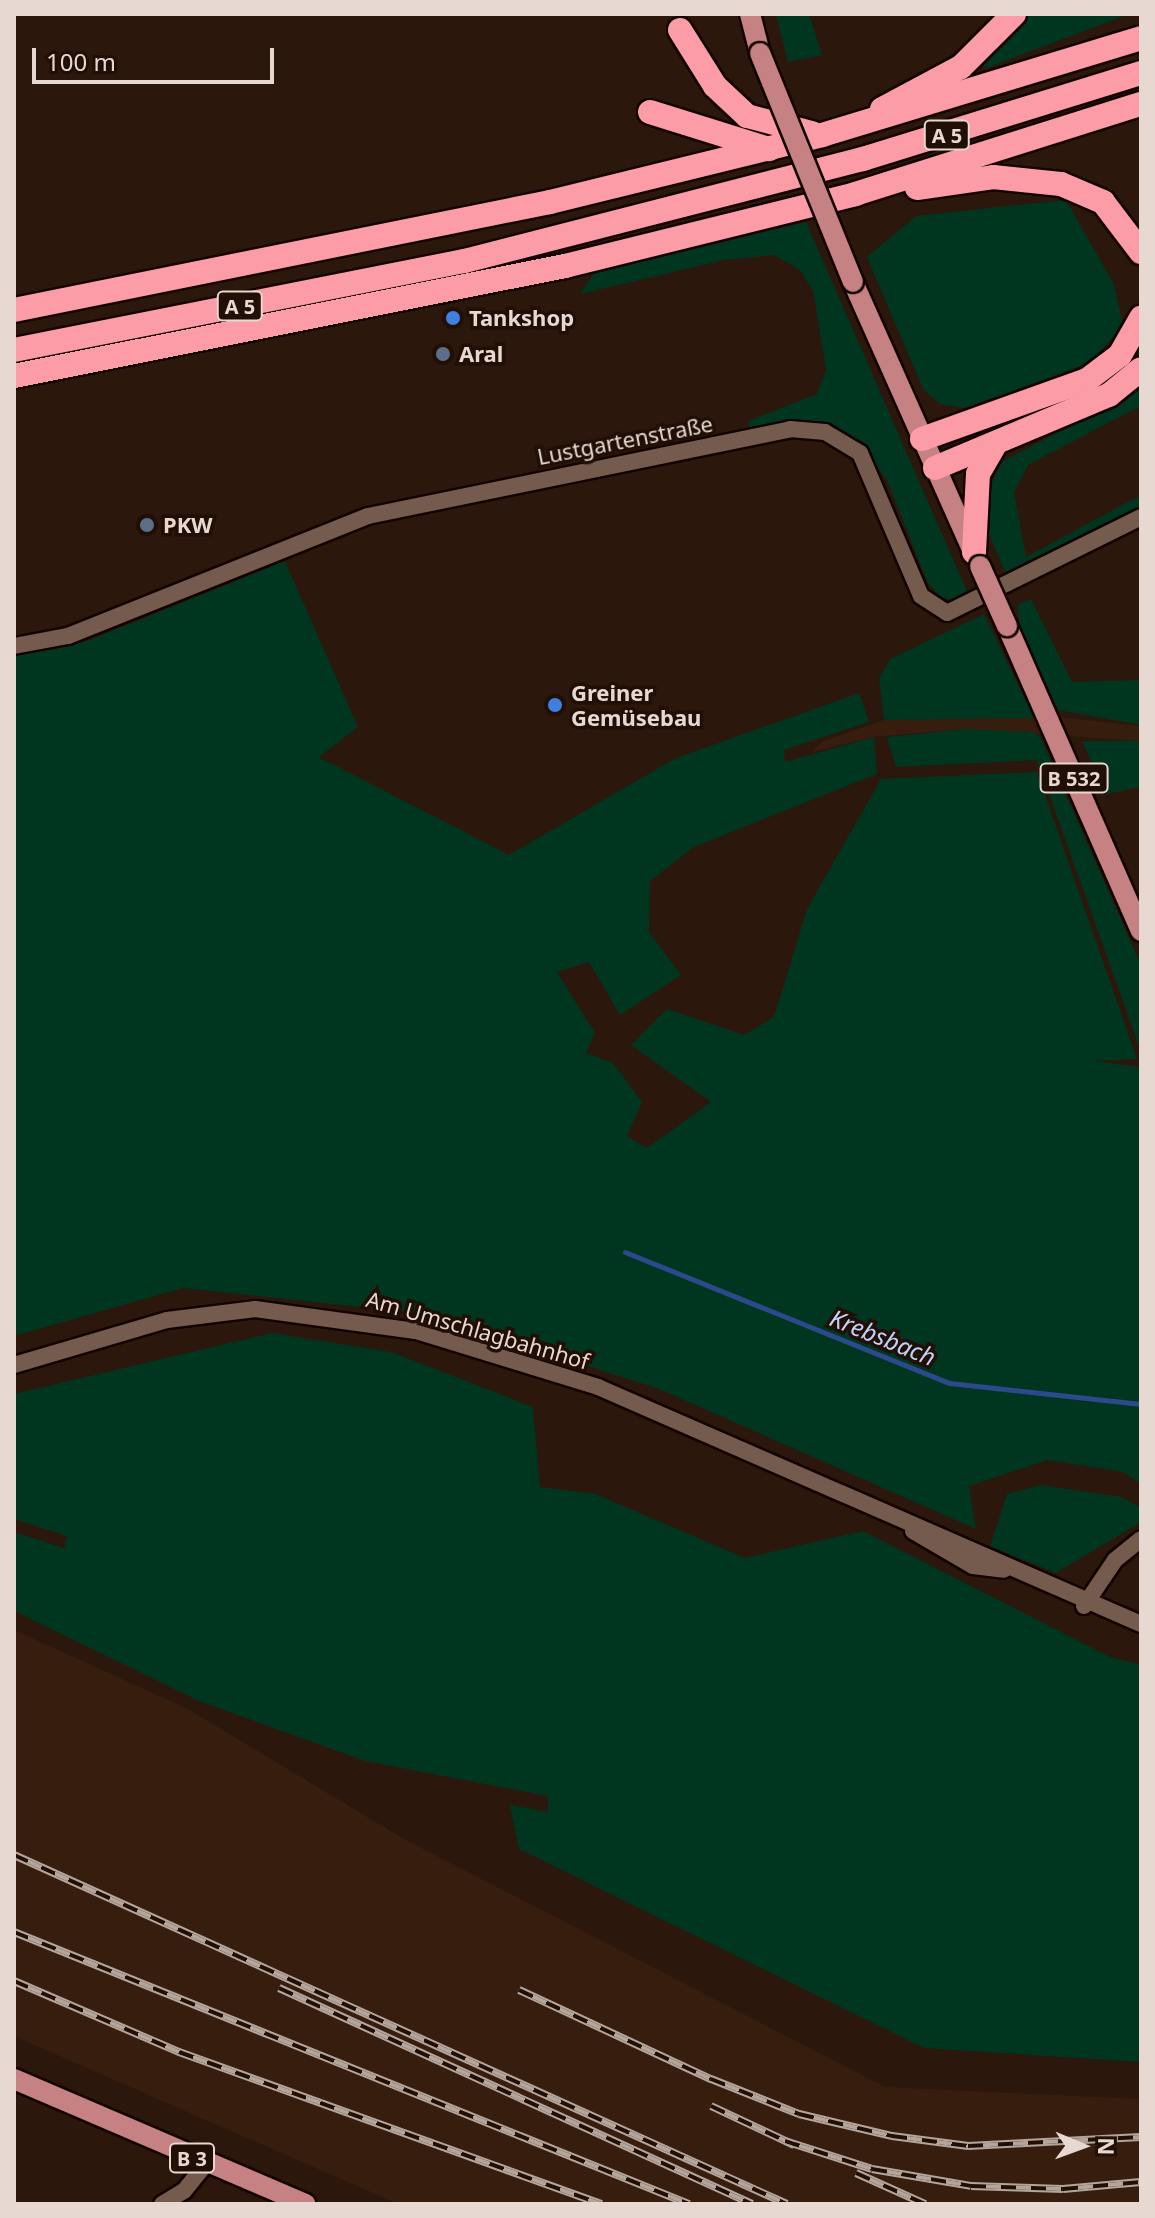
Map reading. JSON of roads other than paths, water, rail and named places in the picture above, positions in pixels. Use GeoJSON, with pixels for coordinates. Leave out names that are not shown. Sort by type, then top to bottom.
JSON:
{"type":"FeatureCollection","features":[{"type":"Feature","properties":{"kind":"highway"},"geometry":{"type":"LineString","coordinates":[[863,122],[961,67],[1014,14]]}},
{"type":"Feature","properties":{"kind":"highway"},"geometry":{"type":"LineString","coordinates":[[680,30],[715,86],[747,116],[822,135]]}},
{"type":"Feature","properties":{"kind":"highway","name":"A 5"},"geometry":{"type":"LineString","coordinates":[[14,310],[535,206],[822,135],[1141,38]]}},
{"type":"Feature","properties":{"kind":"highway","name":"A 5"},"geometry":{"type":"LineString","coordinates":[[14,350],[508,251],[863,159],[1141,73]]}},
{"type":"Feature","properties":{"kind":"highway"},"geometry":{"type":"LineString","coordinates":[[14,376],[565,266],[855,194],[1141,104]]}},
{"type":"Feature","properties":{"kind":"highway"},"geometry":{"type":"LineString","coordinates":[[650,112],[769,149]]}},
{"type":"Feature","properties":{"kind":"highway"},"geometry":{"type":"LineString","coordinates":[[855,194],[993,177],[1061,184],[1103,202],[1141,252]]}},
{"type":"Feature","properties":{"kind":"highway"},"geometry":{"type":"LineString","coordinates":[[922,439],[1087,380],[1120,355],[1141,318]]}},
{"type":"Feature","properties":{"kind":"highway"},"geometry":{"type":"LineString","coordinates":[[935,468],[994,446],[1109,395],[1141,369]]}},
{"type":"Feature","properties":{"kind":"highway"},"geometry":{"type":"LineString","coordinates":[[977,559],[978,474],[994,446]]}},
{"type":"Feature","properties":{"kind":"main road","name":"B 532"},"geometry":{"type":"LineString","coordinates":[[750,14],[760,53],[853,282],[1141,931]]}},
{"type":"Feature","properties":{"kind":"main road","name":"B 3"},"geometry":{"type":"LineString","coordinates":[[14,2079],[305,2204]]}},
{"type":"Feature","properties":{"kind":"street","name":"Lustgartenstraße"},"geometry":{"type":"LineString","coordinates":[[14,646],[79,632],[368,516],[790,429],[825,432],[860,453],[921,596],[947,613],[1141,517]]}},
{"type":"Feature","properties":{"kind":"street","name":"Am Umschlagbahnhof"},"geometry":{"type":"LineString","coordinates":[[14,1365],[167,1320],[255,1309],[367,1320],[598,1387],[907,1526],[980,1551],[1005,1570],[1084,1606],[1141,1624]]}},
{"type":"Feature","properties":{"kind":"street"},"geometry":{"type":"LineString","coordinates":[[1084,1606],[1115,1560],[1141,1539]]}},
{"type":"Feature","properties":{"kind":"street"},"geometry":{"type":"LineString","coordinates":[[162,2204],[184,2191],[206,2164]]}},
{"type":"Feature","properties":{"kind":"waterway","name":"Krebsbach"},"geometry":{"type":"LineString","coordinates":[[625,1252],[950,1383],[1141,1404]]}},
{"type":"Feature","properties":{"kind":"railway"},"geometry":{"type":"LineString","coordinates":[[14,1855],[787,2204]]}},
{"type":"Feature","properties":{"kind":"railway"},"geometry":{"type":"LineString","coordinates":[[14,1932],[689,2204]]}},
{"type":"Feature","properties":{"kind":"railway"},"geometry":{"type":"LineString","coordinates":[[14,1981],[179,2052],[601,2204]]}},
{"type":"Feature","properties":{"kind":"railway"},"geometry":{"type":"LineString","coordinates":[[279,1988],[752,2204]]}},
{"type":"Feature","properties":{"kind":"railway"},"geometry":{"type":"LineString","coordinates":[[519,1990],[711,2079],[799,2114],[892,2136],[968,2146],[1141,2137]]}},
{"type":"Feature","properties":{"kind":"railway"},"geometry":{"type":"LineString","coordinates":[[711,2106],[794,2145]]}},
{"type":"Feature","properties":{"kind":"railway"},"geometry":{"type":"LineString","coordinates":[[785,2141],[872,2169],[971,2186],[1063,2189],[1141,2182]]}},
{"type":"Feature","properties":{"kind":"railway"},"geometry":{"type":"LineString","coordinates":[[856,2173],[925,2204]]}},
{"type":"Feature","properties":{"kind":"place","name":"Tankshop"},"geometry":{"type":"Point","coordinates":[453,318]}},
{"type":"Feature","properties":{"kind":"place","name":"Aral"},"geometry":{"type":"Point","coordinates":[443,354]}},
{"type":"Feature","properties":{"kind":"place","name":"PKW"},"geometry":{"type":"Point","coordinates":[147,525]}},
{"type":"Feature","properties":{"kind":"place","name":"Greiner Gemüsebau"},"geometry":{"type":"Point","coordinates":[555,705]}}]}
